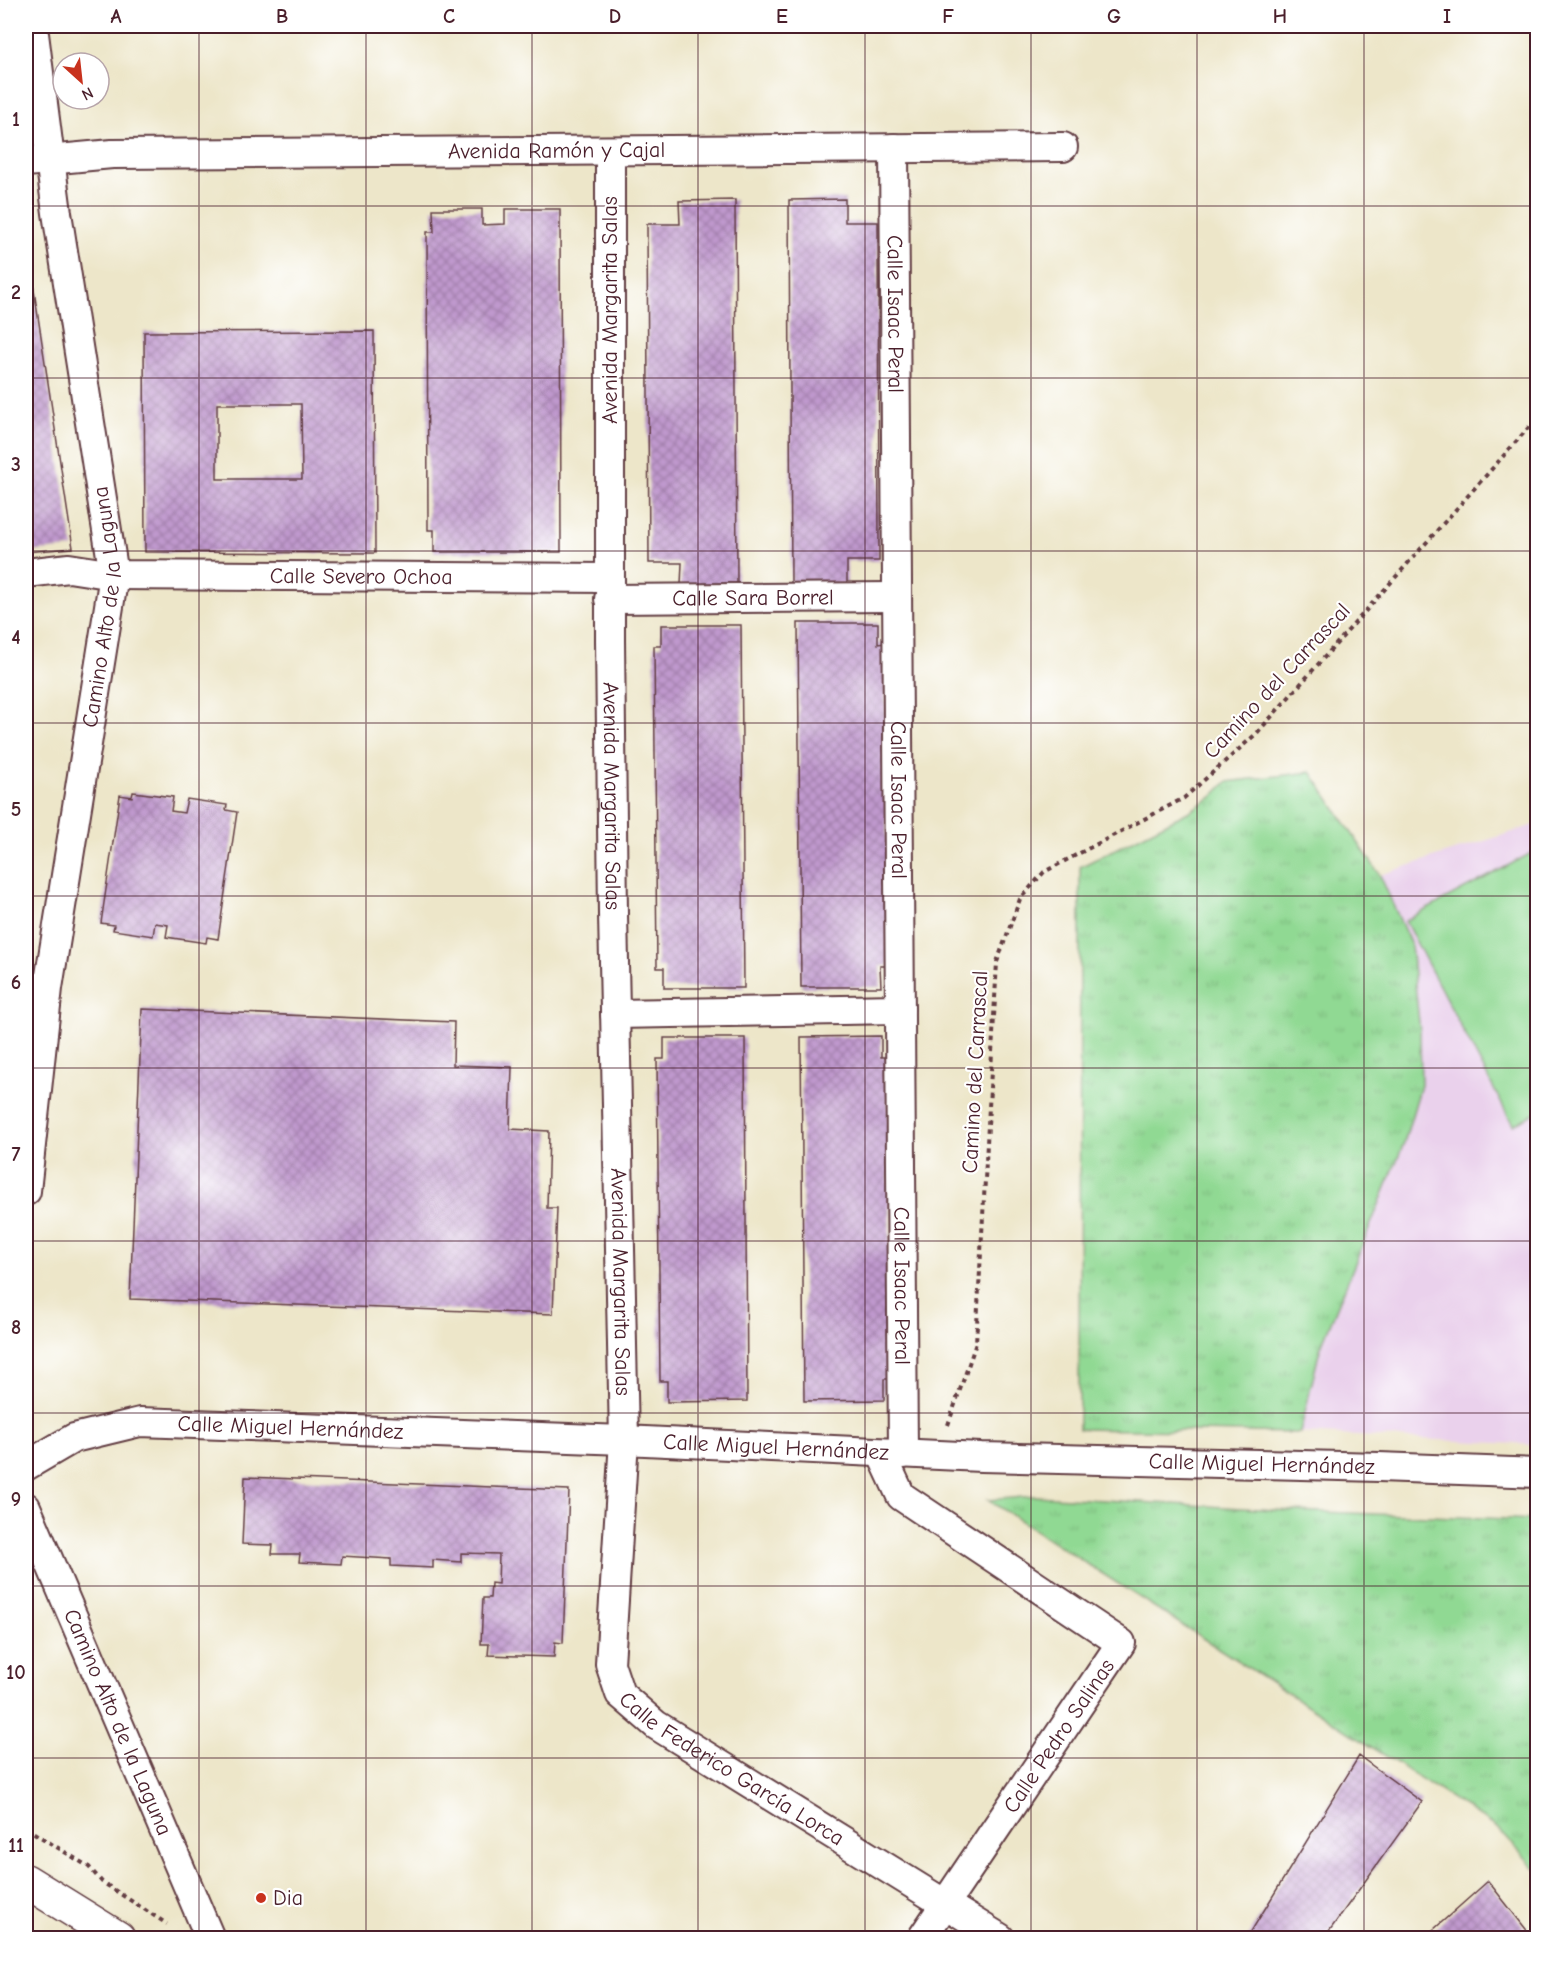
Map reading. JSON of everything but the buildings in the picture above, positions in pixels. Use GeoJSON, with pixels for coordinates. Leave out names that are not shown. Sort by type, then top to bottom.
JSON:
{"type":"FeatureCollection","features":[{"type":"Feature","properties":{"kind":"main road"},"geometry":{"type":"LineString","coordinates":[[26,1881],[118,1938]]}},
{"type":"Feature","properties":{"kind":"street","name":"Camino Alto de la Laguna"},"geometry":{"type":"LineString","coordinates":[[26,1191],[48,987],[114,575],[38,161],[33,26]]}},
{"type":"Feature","properties":{"kind":"street","name":"Avenida Ramón y Cajal"},"geometry":{"type":"LineString","coordinates":[[38,161],[112,154],[1063,147]]}},
{"type":"Feature","properties":{"kind":"street","name":"Calle Isaac Peral"},"geometry":{"type":"LineString","coordinates":[[892,1453],[900,1010],[894,148]]}},
{"type":"Feature","properties":{"kind":"street","name":"Avenida Margarita Salas"},"geometry":{"type":"LineString","coordinates":[[610,151],[609,588],[624,1440]]}},
{"type":"Feature","properties":{"kind":"street","name":"Calle Severo Ochoa"},"geometry":{"type":"LineString","coordinates":[[26,573],[69,568],[114,575],[609,588]]}},
{"type":"Feature","properties":{"kind":"street","name":"Calle Sara Borrel"},"geometry":{"type":"LineString","coordinates":[[609,588],[896,597]]}},
{"type":"Feature","properties":{"kind":"street"},"geometry":{"type":"LineString","coordinates":[[615,1014],[900,1010]]}},
{"type":"Feature","properties":{"kind":"street","name":"Calle Miguel Hernández"},"geometry":{"type":"LineString","coordinates":[[26,1466],[74,1438],[140,1422],[624,1440],[936,1455],[1538,1473]]}},
{"type":"Feature","properties":{"kind":"street","name":"Calle Federico García Lorca"},"geometry":{"type":"LineString","coordinates":[[624,1440],[610,1664],[620,1694],[656,1725],[1000,1938]]}},
{"type":"Feature","properties":{"kind":"street","name":"Calle Pedro Salinas"},"geometry":{"type":"LineString","coordinates":[[892,1453],[901,1496],[1122,1643],[947,1905],[922,1938]]}},
{"type":"Feature","properties":{"kind":"street","name":"Camino Alto de la Laguna"},"geometry":{"type":"LineString","coordinates":[[26,1507],[210,1938]]}},
{"type":"Feature","properties":{"kind":"path","name":"Camino del Carrascal"},"geometry":{"type":"LineString","coordinates":[[936,1455],[958,1400],[976,1343],[997,962],[1020,899],[1044,872],[1185,798],[1257,733],[1538,417]]}},
{"type":"Feature","properties":{"kind":"path"},"geometry":{"type":"LineString","coordinates":[[26,1828],[89,1867],[102,1882],[176,1930]]}},
{"type":"Feature","properties":{"kind":"shaded area"},"geometry":{"type":"Polygon","coordinates":[[[1537,824],[1537,1445],[1300,1433],[1320,1349],[1404,1143],[1411,945],[1380,875],[1537,824]]]}},
{"type":"Feature","properties":{"kind":"green space"},"geometry":{"type":"Polygon","coordinates":[[[1311,772],[1380,875],[1411,945],[1420,1032],[1421,1085],[1404,1143],[1320,1349],[1300,1433],[1079,1429],[1080,867],[1190,811],[1212,797],[1227,782],[1311,772]]]}},
{"type":"Feature","properties":{"kind":"green space"},"geometry":{"type":"Polygon","coordinates":[[[1537,850],[1537,1112],[1513,1125],[1405,921],[1537,850]]]}},
{"type":"Feature","properties":{"kind":"green space"},"geometry":{"type":"Polygon","coordinates":[[[1035,1496],[1292,1511],[1537,1520],[1537,1870],[1496,1827],[988,1500],[1035,1496]]]}},
{"type":"Feature","properties":{"kind":"place","name":"Dia"},"geometry":{"type":"Point","coordinates":[261,1898]}}]}
